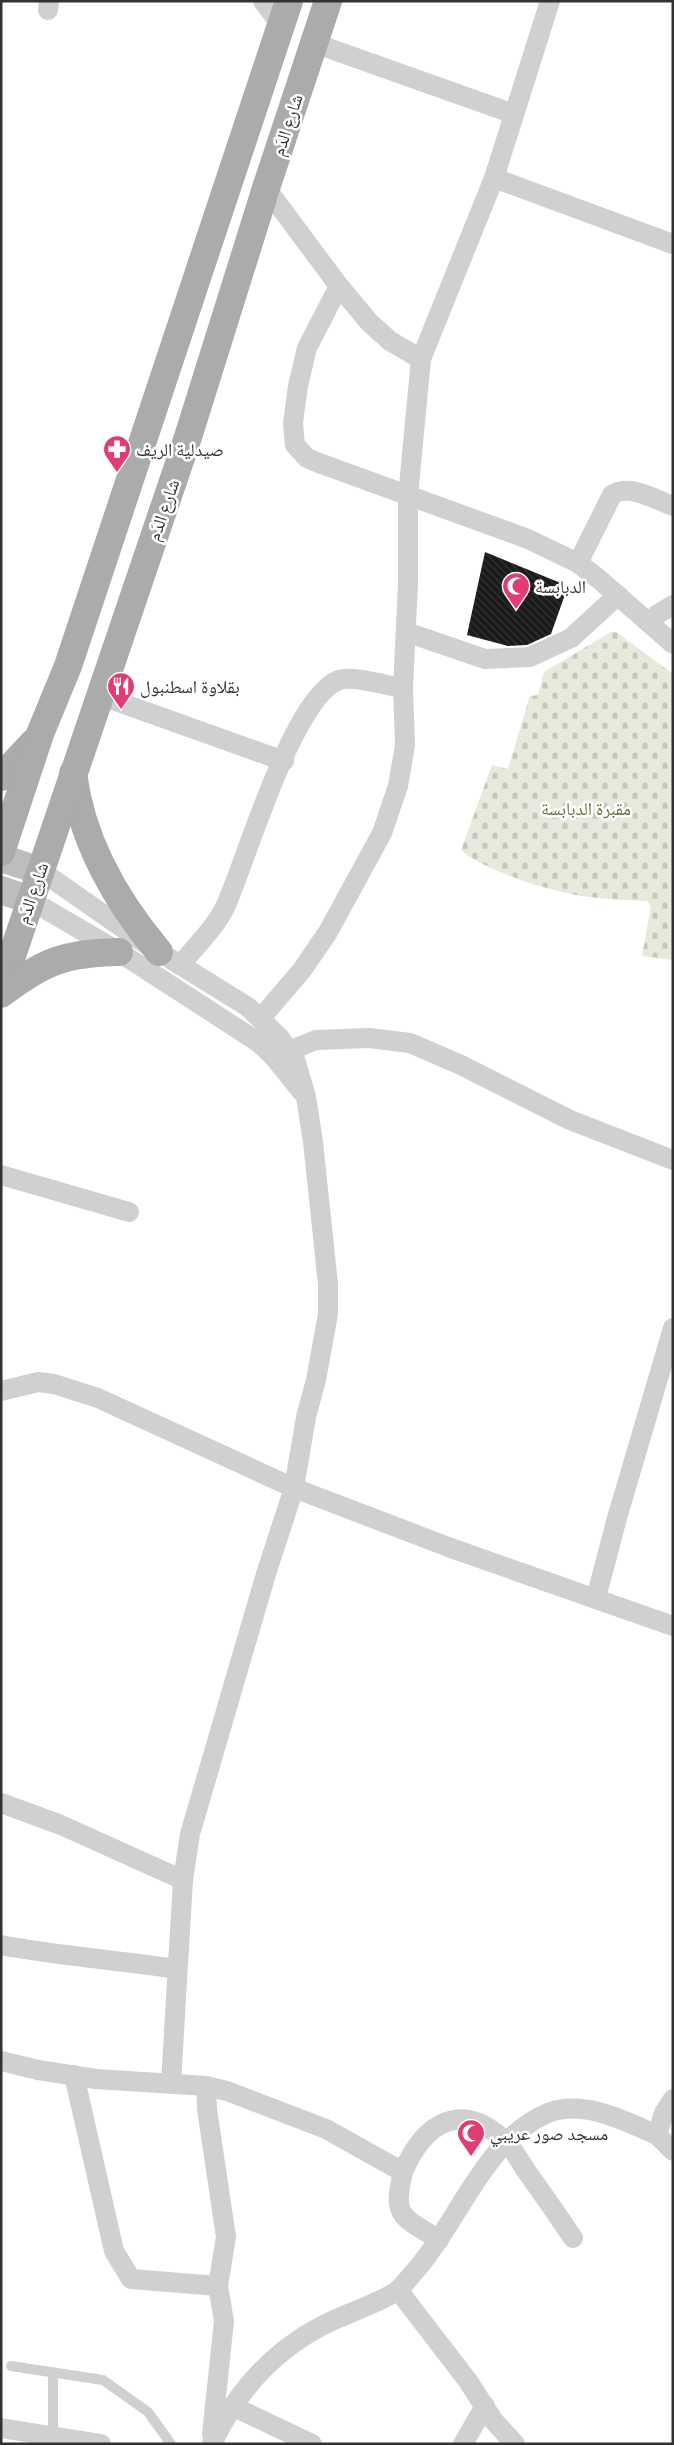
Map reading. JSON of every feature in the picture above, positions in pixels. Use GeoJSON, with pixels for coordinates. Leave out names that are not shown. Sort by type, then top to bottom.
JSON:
{"type":"FeatureCollection","features":[{"type":"Feature","properties":{"kind":"main road","name":"شارع الدَم"},"geometry":{"type":"LineString","coordinates":[[1,988],[99,695],[188,438],[266,188],[328,1]]}},
{"type":"Feature","properties":{"kind":"main road"},"geometry":{"type":"LineString","coordinates":[[1,852],[40,734],[71,657],[285,13]]}},
{"type":"Feature","properties":{"kind":"main road"},"geometry":{"type":"LineString","coordinates":[[1,777],[40,734]]}},
{"type":"Feature","properties":{"kind":"main road"},"geometry":{"type":"LineString","coordinates":[[73,772],[85,824],[101,863],[139,928],[170,958]]}},
{"type":"Feature","properties":{"kind":"main road"},"geometry":{"type":"LineString","coordinates":[[1,994],[33,971],[59,958],[84,953],[119,952]]}},
{"type":"Feature","properties":{"kind":"street"},"geometry":{"type":"LineString","coordinates":[[264,1],[285,13]]}},
{"type":"Feature","properties":{"kind":"street"},"geometry":{"type":"LineString","coordinates":[[260,1018],[302,970],[328,932],[382,833],[403,763],[405,745],[403,688],[406,632],[408,496],[421,359],[494,178],[550,1]]}},
{"type":"Feature","properties":{"kind":"street"},"geometry":{"type":"LineString","coordinates":[[314,42],[514,114]]}},
{"type":"Feature","properties":{"kind":"street"},"geometry":{"type":"LineString","coordinates":[[494,178],[673,244]]}},
{"type":"Feature","properties":{"kind":"street"},"geometry":{"type":"LineString","coordinates":[[266,188],[339,286],[380,332],[421,359]]}},
{"type":"Feature","properties":{"kind":"street"},"geometry":{"type":"LineString","coordinates":[[339,286],[314,332],[302,365],[293,423],[295,445],[307,458],[528,539],[578,563],[618,595],[673,644]]}},
{"type":"Feature","properties":{"kind":"street"},"geometry":{"type":"LineString","coordinates":[[578,563],[612,495],[618,491],[630,490],[673,506]]}},
{"type":"Feature","properties":{"kind":"street"},"geometry":{"type":"LineString","coordinates":[[406,632],[485,659],[530,657],[571,638],[618,595]]}},
{"type":"Feature","properties":{"kind":"street"},"geometry":{"type":"LineString","coordinates":[[650,624],[658,614],[673,605]]}},
{"type":"Feature","properties":{"kind":"street"},"geometry":{"type":"LineString","coordinates":[[170,958],[208,933],[226,905],[260,812],[298,727],[313,703],[328,688],[340,680],[403,688]]}},
{"type":"Feature","properties":{"kind":"street"},"geometry":{"type":"LineString","coordinates":[[99,695],[284,761]]}},
{"type":"Feature","properties":{"kind":"street"},"geometry":{"type":"LineString","coordinates":[[1,858],[41,871],[170,958],[232,996],[260,1018],[306,1097],[325,1238],[328,1314],[316,1380],[306,1417],[294,1488],[266,1574],[190,1834],[183,1880],[171,2083]]}},
{"type":"Feature","properties":{"kind":"street"},"geometry":{"type":"LineString","coordinates":[[1,890],[30,900],[119,952],[258,1042],[282,1053],[316,1040],[369,1038],[410,1043],[461,1065],[570,1120],[673,1160]]}},
{"type":"Feature","properties":{"kind":"street"},"geometry":{"type":"LineString","coordinates":[[1,1175],[129,1212]]}},
{"type":"Feature","properties":{"kind":"street"},"geometry":{"type":"LineString","coordinates":[[596,1598],[617,1518],[673,1328]]}},
{"type":"Feature","properties":{"kind":"street"},"geometry":{"type":"LineString","coordinates":[[1,1391],[38,1382],[54,1384],[80,1392],[170,1430],[294,1488],[451,1548],[673,1626]]}},
{"type":"Feature","properties":{"kind":"street"},"geometry":{"type":"LineString","coordinates":[[1,1803],[75,1831],[148,1866],[183,1880]]}},
{"type":"Feature","properties":{"kind":"street"},"geometry":{"type":"LineString","coordinates":[[1,1945],[47,1953],[113,1959],[177,1969]]}},
{"type":"Feature","properties":{"kind":"street"},"geometry":{"type":"LineString","coordinates":[[1,2061],[74,2075],[128,2082],[206,2086],[227,2091],[326,2129],[403,2172]]}},
{"type":"Feature","properties":{"kind":"street"},"geometry":{"type":"LineString","coordinates":[[74,2075],[114,2251],[131,2279],[218,2286]]}},
{"type":"Feature","properties":{"kind":"street"},"geometry":{"type":"LineString","coordinates":[[206,2086],[207,2109],[226,2236],[218,2286],[224,2321],[212,2444]]}},
{"type":"Feature","properties":{"kind":"street"},"geometry":{"type":"LineString","coordinates":[[656,2135],[664,2113],[673,2099]]}},
{"type":"Feature","properties":{"kind":"street"},"geometry":{"type":"LineString","coordinates":[[212,2444],[223,2419],[244,2388],[266,2364],[306,2334],[398,2290],[439,2240],[478,2179],[506,2142],[520,2130],[549,2113],[579,2108],[620,2119],[656,2135],[673,2151]]}},
{"type":"Feature","properties":{"kind":"street"},"geometry":{"type":"LineString","coordinates":[[439,2240],[408,2220],[398,2208],[398,2192],[403,2172],[424,2135],[447,2121],[470,2119],[488,2127],[506,2142],[573,2238]]}},
{"type":"Feature","properties":{"kind":"street"},"geometry":{"type":"LineString","coordinates":[[398,2290],[468,2381],[493,2420],[514,2444]]}},
{"type":"Feature","properties":{"kind":"street"},"geometry":{"type":"LineString","coordinates":[[232,2406],[312,2444]]}},
{"type":"Feature","properties":{"kind":"street"},"geometry":{"type":"LineString","coordinates":[[463,2444],[485,2406]]}},
{"type":"Feature","properties":{"kind":"street"},"geometry":{"type":"LineString","coordinates":[[1,2428],[101,2444]]}},
{"type":"Feature","properties":{"kind":"lane"},"geometry":{"type":"LineString","coordinates":[[11,2366],[103,2380],[148,2412],[171,2444]]}},
{"type":"Feature","properties":{"kind":"lane"},"geometry":{"type":"LineString","coordinates":[[53,2372],[53,2436]]}},
{"type":"Feature","properties":{"kind":"green space","name":"مقبرة الدبابسة"},"geometry":{"type":"Polygon","coordinates":[[[611,632],[616,632],[673,674],[673,960],[642,956],[651,907],[647,901],[590,897],[553,890],[501,872],[471,858],[461,850],[492,765],[508,769],[530,696],[538,695],[544,672],[611,632]]]}},
{"type":"Feature","properties":{"kind":"building","name":"الدبابسة"},"geometry":{"type":"Polygon","coordinates":[[[485,552],[568,586],[551,634],[527,645],[508,646],[467,635],[485,552]]]}},
{"type":"Feature","properties":{"kind":"place","name":"صيدلية الريف"},"geometry":{"type":"Point","coordinates":[117,473]}},
{"type":"Feature","properties":{"kind":"place","name":"الدبابسة"},"geometry":{"type":"Point","coordinates":[516,610]}},
{"type":"Feature","properties":{"kind":"place","name":"بقلاوة اسطنبول"},"geometry":{"type":"Point","coordinates":[121,710]}},
{"type":"Feature","properties":{"kind":"place","name":"مسجد صور عريبي"},"geometry":{"type":"Point","coordinates":[471,2157]}}]}
